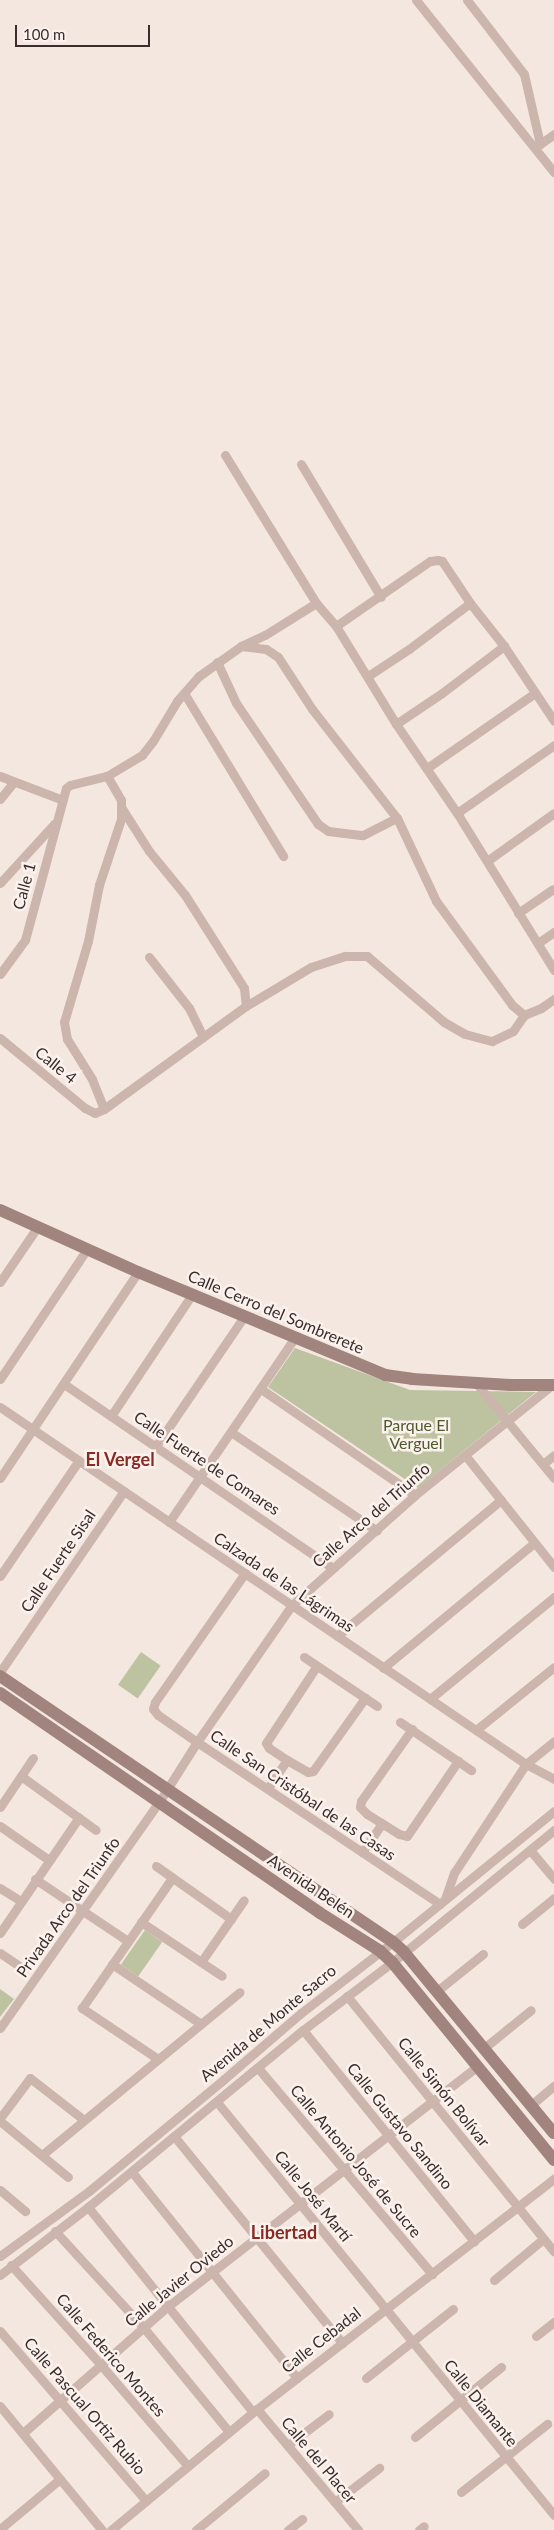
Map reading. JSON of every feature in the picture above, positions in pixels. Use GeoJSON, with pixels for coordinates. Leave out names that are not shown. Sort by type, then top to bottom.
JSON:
{"type":"FeatureCollection","features":[{"type":"Feature","properties":{"kind":"main road","name":"Calle Cerro del Sombrerete"},"geometry":{"type":"LineString","coordinates":[[0,1210],[138,1272],[385,1374],[476,1383],[553,1385]]}},
{"type":"Feature","properties":{"kind":"main road","name":"Avenida Belén"},"geometry":{"type":"LineString","coordinates":[[0,1674],[167,1791],[393,1942],[404,1952],[554,2133]]}},
{"type":"Feature","properties":{"kind":"main road","name":"Avenida Belén"},"geometry":{"type":"LineString","coordinates":[[0,1692],[380,1951],[392,1962],[554,2160]]}},
{"type":"Feature","properties":{"kind":"street"},"geometry":{"type":"LineString","coordinates":[[416,0],[537,146],[554,172]]}},
{"type":"Feature","properties":{"kind":"street"},"geometry":{"type":"LineString","coordinates":[[467,0],[500,39],[524,74],[537,146]]}},
{"type":"Feature","properties":{"kind":"street"},"geometry":{"type":"LineString","coordinates":[[537,146],[554,134]]}},
{"type":"Feature","properties":{"kind":"street"},"geometry":{"type":"LineString","coordinates":[[225,455],[316,603],[336,626],[396,724],[458,814],[554,970]]}},
{"type":"Feature","properties":{"kind":"street"},"geometry":{"type":"LineString","coordinates":[[301,464],[382,596]]}},
{"type":"Feature","properties":{"kind":"street"},"geometry":{"type":"LineString","coordinates":[[336,626],[430,561],[438,560],[442,562],[470,603],[504,646],[554,721]]}},
{"type":"Feature","properties":{"kind":"street"},"geometry":{"type":"LineString","coordinates":[[0,776],[63,800],[66,788],[70,784],[107,776],[142,755],[184,693],[199,676],[241,646],[265,634],[316,603]]}},
{"type":"Feature","properties":{"kind":"street"},"geometry":{"type":"LineString","coordinates":[[368,676],[409,649],[470,603]]}},
{"type":"Feature","properties":{"kind":"street"},"geometry":{"type":"LineString","coordinates":[[241,646],[266,649],[278,657],[312,709],[397,818],[436,900],[512,1005],[524,1015]]}},
{"type":"Feature","properties":{"kind":"street"},"geometry":{"type":"LineString","coordinates":[[396,724],[442,693],[504,646]]}},
{"type":"Feature","properties":{"kind":"street"},"geometry":{"type":"LineString","coordinates":[[217,662],[236,703],[318,824],[328,831],[363,834],[397,818]]}},
{"type":"Feature","properties":{"kind":"street"},"geometry":{"type":"LineString","coordinates":[[184,693],[283,856]]}},
{"type":"Feature","properties":{"kind":"street"},"geometry":{"type":"LineString","coordinates":[[427,768],[535,693]]}},
{"type":"Feature","properties":{"kind":"street"},"geometry":{"type":"LineString","coordinates":[[458,814],[554,745]]}},
{"type":"Feature","properties":{"kind":"street"},"geometry":{"type":"LineString","coordinates":[[107,776],[120,800],[121,819],[99,885],[88,941],[64,1022],[67,1039],[92,1079],[104,1109],[246,1006],[311,967],[346,956],[367,956],[394,977],[420,1003],[464,1034],[492,1041],[513,1031],[524,1015],[541,1008],[554,999]]}},
{"type":"Feature","properties":{"kind":"street"},"geometry":{"type":"LineString","coordinates":[[0,799],[14,782]]}},
{"type":"Feature","properties":{"kind":"street","name":"Calle 1"},"geometry":{"type":"LineString","coordinates":[[0,974],[25,940],[63,800]]}},
{"type":"Feature","properties":{"kind":"street"},"geometry":{"type":"LineString","coordinates":[[121,807],[149,851],[184,895],[244,988],[246,1006]]}},
{"type":"Feature","properties":{"kind":"street"},"geometry":{"type":"LineString","coordinates":[[487,861],[554,813]]}},
{"type":"Feature","properties":{"kind":"street"},"geometry":{"type":"LineString","coordinates":[[0,883],[57,821]]}},
{"type":"Feature","properties":{"kind":"street"},"geometry":{"type":"LineString","coordinates":[[518,913],[553,889]]}},
{"type":"Feature","properties":{"kind":"street"},"geometry":{"type":"LineString","coordinates":[[538,943],[554,932]]}},
{"type":"Feature","properties":{"kind":"street"},"geometry":{"type":"LineString","coordinates":[[149,957],[189,1008],[203,1037]]}},
{"type":"Feature","properties":{"kind":"street","name":"Calle 4"},"geometry":{"type":"LineString","coordinates":[[0,1038],[85,1108],[94,1113],[104,1109]]}},
{"type":"Feature","properties":{"kind":"street"},"geometry":{"type":"LineString","coordinates":[[0,1282],[38,1226]]}},
{"type":"Feature","properties":{"kind":"street"},"geometry":{"type":"LineString","coordinates":[[0,1379],[87,1249]]}},
{"type":"Feature","properties":{"kind":"street"},"geometry":{"type":"LineString","coordinates":[[0,1478],[34,1430],[138,1272]]}},
{"type":"Feature","properties":{"kind":"street"},"geometry":{"type":"LineString","coordinates":[[111,1416],[192,1293]]}},
{"type":"Feature","properties":{"kind":"street"},"geometry":{"type":"LineString","coordinates":[[156,1446],[245,1315]]}},
{"type":"Feature","properties":{"kind":"street"},"geometry":{"type":"LineString","coordinates":[[170,1522],[296,1336]]}},
{"type":"Feature","properties":{"kind":"street"},"geometry":{"type":"LineString","coordinates":[[476,1383],[554,1478]]}},
{"type":"Feature","properties":{"kind":"street","name":"Calle Fuerte de Comares"},"geometry":{"type":"LineString","coordinates":[[64,1384],[333,1568]]}},
{"type":"Feature","properties":{"kind":"street","name":"Calle Arco del Triunfo"},"geometry":{"type":"LineString","coordinates":[[167,1791],[197,1742],[292,1605],[377,1531],[415,1495],[553,1385]]}},
{"type":"Feature","properties":{"kind":"street"},"geometry":{"type":"LineString","coordinates":[[261,1389],[415,1495]]}},
{"type":"Feature","properties":{"kind":"street","name":"Calzada de las Lágrimas"},"geometry":{"type":"LineString","coordinates":[[0,1407],[526,1764],[554,1779]]}},
{"type":"Feature","properties":{"kind":"street"},"geometry":{"type":"LineString","coordinates":[[231,1432],[377,1531]]}},
{"type":"Feature","properties":{"kind":"street"},"geometry":{"type":"LineString","coordinates":[[465,1455],[554,1567]]}},
{"type":"Feature","properties":{"kind":"street"},"geometry":{"type":"LineString","coordinates":[[543,1464],[554,1455]]}},
{"type":"Feature","properties":{"kind":"street"},"geometry":{"type":"LineString","coordinates":[[0,1576],[79,1460]]}},
{"type":"Feature","properties":{"kind":"street","name":"Calle Fuerte Sisal"},"geometry":{"type":"LineString","coordinates":[[0,1674],[124,1491]]}},
{"type":"Feature","properties":{"kind":"street"},"geometry":{"type":"LineString","coordinates":[[337,1636],[501,1500]]}},
{"type":"Feature","properties":{"kind":"street"},"geometry":{"type":"LineString","coordinates":[[384,1668],[534,1543]]}},
{"type":"Feature","properties":{"kind":"street","name":"Calle San Cristóbal de las Casas"},"geometry":{"type":"LineString","coordinates":[[245,1573],[155,1702],[153,1709],[158,1715],[197,1742],[362,1852],[443,1901]]}},
{"type":"Feature","properties":{"kind":"street"},"geometry":{"type":"LineString","coordinates":[[430,1699],[554,1597]]}},
{"type":"Feature","properties":{"kind":"street"},"geometry":{"type":"LineString","coordinates":[[304,1657],[316,1667],[377,1706]]}},
{"type":"Feature","properties":{"kind":"street"},"geometry":{"type":"LineString","coordinates":[[316,1667],[266,1743],[269,1748],[286,1760],[308,1772],[313,1771],[364,1698]]}},
{"type":"Feature","properties":{"kind":"street"},"geometry":{"type":"LineString","coordinates":[[476,1730],[554,1667]]}},
{"type":"Feature","properties":{"kind":"street"},"geometry":{"type":"LineString","coordinates":[[400,1722],[471,1770]]}},
{"type":"Feature","properties":{"kind":"street"},"geometry":{"type":"LineString","coordinates":[[412,1730],[360,1804],[364,1811],[402,1836],[407,1836],[458,1761]]}},
{"type":"Feature","properties":{"kind":"street"},"geometry":{"type":"LineString","coordinates":[[443,1901],[454,1873],[526,1764],[554,1741]]}},
{"type":"Feature","properties":{"kind":"street"},"geometry":{"type":"LineString","coordinates":[[0,1807],[34,1758]]}},
{"type":"Feature","properties":{"kind":"street"},"geometry":{"type":"LineString","coordinates":[[268,1788],[286,1760]]}},
{"type":"Feature","properties":{"kind":"street"},"geometry":{"type":"LineString","coordinates":[[22,1776],[96,1830]]}},
{"type":"Feature","properties":{"kind":"street","name":"Privada Arco del Triunfo"},"geometry":{"type":"LineString","coordinates":[[0,2028],[167,1791]]}},
{"type":"Feature","properties":{"kind":"street","name":"Avenida de Monte Sacro"},"geometry":{"type":"LineString","coordinates":[[0,2256],[89,2191],[301,2013],[393,1942],[554,1811]]}},
{"type":"Feature","properties":{"kind":"street"},"geometry":{"type":"LineString","coordinates":[[0,1933],[79,1817]]}},
{"type":"Feature","properties":{"kind":"street"},"geometry":{"type":"LineString","coordinates":[[362,1852],[382,1823]]}},
{"type":"Feature","properties":{"kind":"street"},"geometry":{"type":"LineString","coordinates":[[0,1826],[49,1860]]}},
{"type":"Feature","properties":{"kind":"street","name":"Avenida de Monte Sacro"},"geometry":{"type":"LineString","coordinates":[[0,2275],[132,2172],[303,2030],[392,1962],[554,1830]]}},
{"type":"Feature","properties":{"kind":"street"},"geometry":{"type":"LineString","coordinates":[[530,1850],[554,1879]]}},
{"type":"Feature","properties":{"kind":"street"},"geometry":{"type":"LineString","coordinates":[[156,1866],[231,1919]]}},
{"type":"Feature","properties":{"kind":"street"},"geometry":{"type":"LineString","coordinates":[[158,2060],[82,2008],[172,1878]]}},
{"type":"Feature","properties":{"kind":"street"},"geometry":{"type":"LineString","coordinates":[[35,1879],[128,1941]]}},
{"type":"Feature","properties":{"kind":"street"},"geometry":{"type":"LineString","coordinates":[[0,1888],[21,1901]]}},
{"type":"Feature","properties":{"kind":"street"},"geometry":{"type":"LineString","coordinates":[[522,1924],[554,1898]]}},
{"type":"Feature","properties":{"kind":"street"},"geometry":{"type":"LineString","coordinates":[[201,1962],[244,1900]]}},
{"type":"Feature","properties":{"kind":"street"},"geometry":{"type":"LineString","coordinates":[[141,1922],[222,1976]]}},
{"type":"Feature","properties":{"kind":"street"},"geometry":{"type":"LineString","coordinates":[[0,1953],[21,1967]]}},
{"type":"Feature","properties":{"kind":"street"},"geometry":{"type":"LineString","coordinates":[[437,1992],[482,1954]]}},
{"type":"Feature","properties":{"kind":"street"},"geometry":{"type":"LineString","coordinates":[[112,1964],[201,2024]]}},
{"type":"Feature","properties":{"kind":"street"},"geometry":{"type":"LineString","coordinates":[[42,2155],[240,1992]]}},
{"type":"Feature","properties":{"kind":"street","name":"Calle Simón Bolívar"},"geometry":{"type":"LineString","coordinates":[[347,1996],[554,2252]]}},
{"type":"Feature","properties":{"kind":"street"},"geometry":{"type":"LineString","coordinates":[[484,2048],[531,2010]]}},
{"type":"Feature","properties":{"kind":"street","name":"Calle Gustavo Sandino"},"geometry":{"type":"LineString","coordinates":[[303,2030],[474,2241]]}},
{"type":"Feature","properties":{"kind":"street","name":"Calle Javier Oviedo"},"geometry":{"type":"LineString","coordinates":[[23,2433],[167,2307],[478,2066]]}},
{"type":"Feature","properties":{"kind":"street","name":"Calle Antonio José de Sucre"},"geometry":{"type":"LineString","coordinates":[[258,2068],[432,2274]]}},
{"type":"Feature","properties":{"kind":"street"},"geometry":{"type":"LineString","coordinates":[[68,2177],[0,2120],[30,2078],[84,2120]]}},
{"type":"Feature","properties":{"kind":"street"},"geometry":{"type":"LineString","coordinates":[[531,2105],[554,2086]]}},
{"type":"Feature","properties":{"kind":"street","name":"Calle José Martí"},"geometry":{"type":"LineString","coordinates":[[217,2102],[385,2310]]}},
{"type":"Feature","properties":{"kind":"street"},"geometry":{"type":"LineString","coordinates":[[174,2136],[342,2343]]}},
{"type":"Feature","properties":{"kind":"street"},"geometry":{"type":"LineString","coordinates":[[132,2172],[297,2378]]}},
{"type":"Feature","properties":{"kind":"street","name":"Calle Cebadal"},"geometry":{"type":"LineString","coordinates":[[111,2530],[255,2410],[554,2179]]}},
{"type":"Feature","properties":{"kind":"street"},"geometry":{"type":"LineString","coordinates":[[0,2190],[25,2211]]}},
{"type":"Feature","properties":{"kind":"street","name":"Calle del Placer"},"geometry":{"type":"LineString","coordinates":[[88,2207],[167,2307],[255,2410],[288,2445],[358,2530]]}},
{"type":"Feature","properties":{"kind":"street"},"geometry":{"type":"LineString","coordinates":[[56,2231],[144,2328],[229,2432]]}},
{"type":"Feature","properties":{"kind":"street"},"geometry":{"type":"LineString","coordinates":[[494,2280],[543,2239]]}},
{"type":"Feature","properties":{"kind":"street","name":"Calle Federico Montes"},"geometry":{"type":"LineString","coordinates":[[11,2265],[188,2466]]}},
{"type":"Feature","properties":{"kind":"street"},"geometry":{"type":"LineString","coordinates":[[366,2378],[453,2309]]}},
{"type":"Feature","properties":{"kind":"street","name":"Calle Diamante"},"geometry":{"type":"LineString","coordinates":[[385,2310],[506,2457],[551,2505],[554,2515]]}},
{"type":"Feature","properties":{"kind":"street"},"geometry":{"type":"LineString","coordinates":[[536,2336],[554,2322]]}},
{"type":"Feature","properties":{"kind":"street","name":"Calle Pascual Ortiz Rubio"},"geometry":{"type":"LineString","coordinates":[[0,2330],[146,2501]]}},
{"type":"Feature","properties":{"kind":"street"},"geometry":{"type":"LineString","coordinates":[[415,2437],[501,2368]]}},
{"type":"Feature","properties":{"kind":"street"},"geometry":{"type":"LineString","coordinates":[[0,2406],[102,2530]]}},
{"type":"Feature","properties":{"kind":"street"},"geometry":{"type":"LineString","coordinates":[[288,2445],[329,2414]]}},
{"type":"Feature","properties":{"kind":"street"},"geometry":{"type":"LineString","coordinates":[[461,2492],[547,2424]]}},
{"type":"Feature","properties":{"kind":"street"},"geometry":{"type":"LineString","coordinates":[[335,2502],[379,2468]]}},
{"type":"Feature","properties":{"kind":"street"},"geometry":{"type":"LineString","coordinates":[[196,2530],[265,2473]]}},
{"type":"Feature","properties":{"kind":"street"},"geometry":{"type":"LineString","coordinates":[[1,2528],[60,2479]]}},
{"type":"Feature","properties":{"kind":"street"},"geometry":{"type":"LineString","coordinates":[[288,2530],[302,2519]]}},
{"type":"Feature","properties":{"kind":"green space","name":"Parque El Verguel"},"geometry":{"type":"Polygon","coordinates":[[[295,1348],[410,1390],[536,1392],[418,1488],[268,1387],[295,1348]]]}},
{"type":"Feature","properties":{"kind":"green space"},"geometry":{"type":"Polygon","coordinates":[[[141,1652],[161,1666],[138,1699],[118,1685],[141,1652]]]}},
{"type":"Feature","properties":{"kind":"green space"},"geometry":{"type":"Polygon","coordinates":[[[145,1930],[162,1942],[138,1976],[121,1964],[145,1930]]]}},
{"type":"Feature","properties":{"kind":"green space"},"geometry":{"type":"Polygon","coordinates":[[[0,1989],[14,1999],[0,2017],[0,1989]]]}},
{"type":"Feature","properties":{"kind":"district","name":"El Vergel"},"geometry":{"type":"Point","coordinates":[120,1459]}},
{"type":"Feature","properties":{"kind":"district","name":"Libertad"},"geometry":{"type":"Point","coordinates":[284,2232]}}]}
